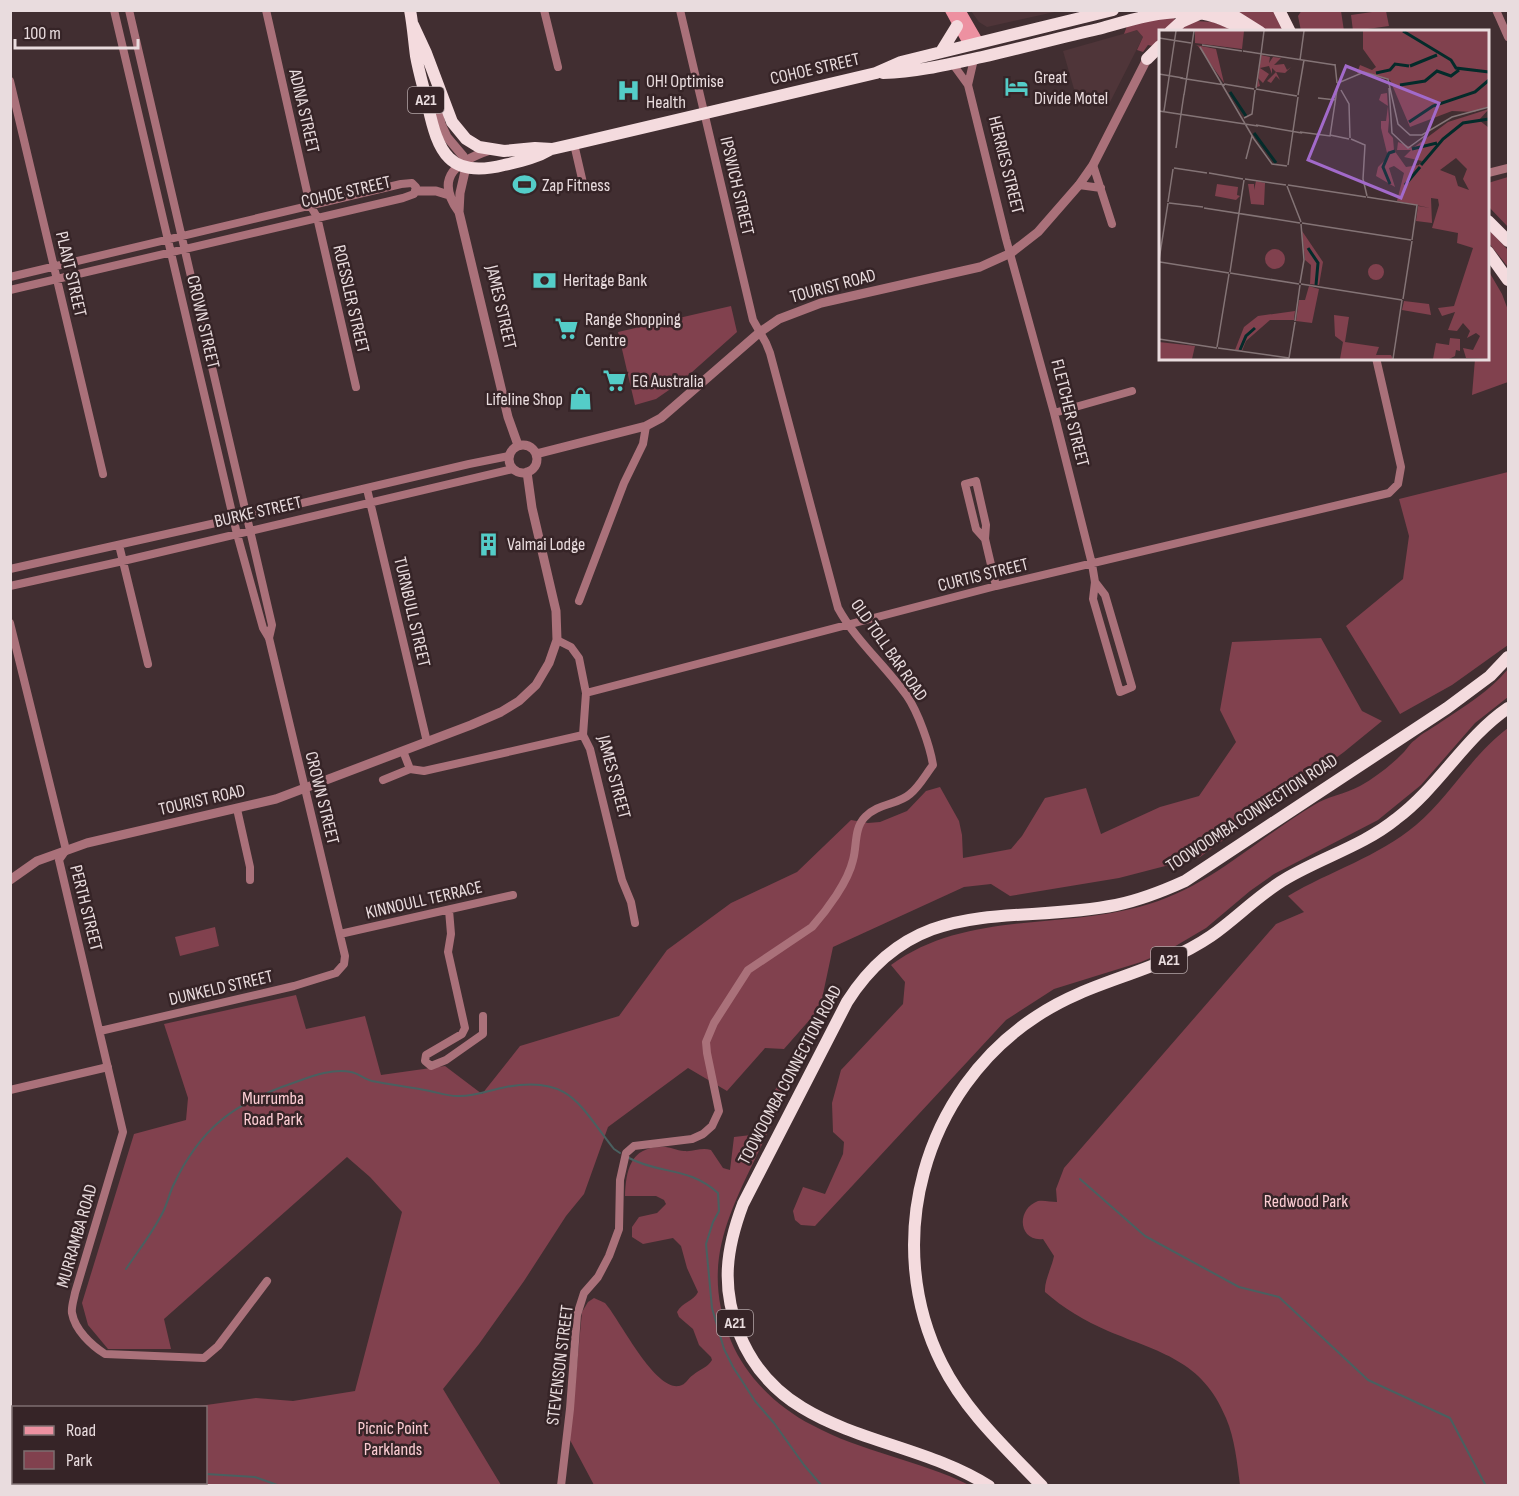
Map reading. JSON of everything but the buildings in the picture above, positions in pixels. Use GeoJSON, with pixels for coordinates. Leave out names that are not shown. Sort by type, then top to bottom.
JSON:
{"type":"FeatureCollection","features":[{"type":"Feature","properties":{"kind":"highway","name":"A21"},"geometry":{"type":"LineString","coordinates":[[410,10],[416,57],[434,134],[446,155],[464,164]]}},
{"type":"Feature","properties":{"kind":"highway","name":"COHOE STREET"},"geometry":{"type":"LineString","coordinates":[[490,150],[552,148],[574,144],[876,73],[901,62],[1113,10]]}},
{"type":"Feature","properties":{"kind":"highway","name":"COHOE STREET"},"geometry":{"type":"LineString","coordinates":[[876,73],[904,72],[974,59],[1159,14],[1189,12],[1200,14]]}},
{"type":"Feature","properties":{"kind":"highway"},"geometry":{"type":"LineString","coordinates":[[1225,13],[1245,30]]}},
{"type":"Feature","properties":{"kind":"highway"},"geometry":{"type":"LineString","coordinates":[[1172,30],[1181,22],[1200,14],[1225,13],[1256,30]]}},
{"type":"Feature","properties":{"kind":"highway","name":"A21"},"geometry":{"type":"LineString","coordinates":[[413,25],[456,128],[473,143],[490,150]]}},
{"type":"Feature","properties":{"kind":"highway"},"geometry":{"type":"LineString","coordinates":[[941,52],[957,26]]}},
{"type":"Feature","properties":{"kind":"highway"},"geometry":{"type":"LineString","coordinates":[[974,44],[974,49],[983,50],[1047,35],[1081,33]]}},
{"type":"Feature","properties":{"kind":"highway"},"geometry":{"type":"LineString","coordinates":[[1147,59],[1159,48]]}},
{"type":"Feature","properties":{"kind":"highway","name":"COHOE STREET"},"geometry":{"type":"LineString","coordinates":[[464,164],[485,169],[537,157],[552,148]]}},
{"type":"Feature","properties":{"kind":"highway"},"geometry":{"type":"LineString","coordinates":[[1489,222],[1509,241]]}},
{"type":"Feature","properties":{"kind":"highway"},"geometry":{"type":"LineString","coordinates":[[1489,253],[1509,280]]}},
{"type":"Feature","properties":{"kind":"highway","name":"TOOWOOMBA CONNECTION ROAD"},"geometry":{"type":"LineString","coordinates":[[988,1485],[947,1465],[831,1424],[799,1406],[773,1384],[752,1360],[732,1313],[727,1280],[735,1225],[743,1204],[832,1029],[855,990],[877,963],[896,948],[939,926],[977,917],[1116,905],[1145,897],[1185,881],[1447,708],[1484,681],[1509,657]]}},
{"type":"Feature","properties":{"kind":"highway","name":"A21"},"geometry":{"type":"LineString","coordinates":[[1042,1485],[984,1425],[952,1383],[932,1342],[919,1299],[914,1256],[916,1202],[931,1147],[950,1107],[963,1087],[1002,1041],[1036,1016],[1083,991],[1149,969],[1184,953],[1213,935],[1287,878],[1374,834],[1394,821],[1426,793],[1480,731],[1509,708]]}},
{"type":"Feature","properties":{"kind":"main road"},"geometry":{"type":"LineString","coordinates":[[950,10],[957,26],[974,44]]}},
{"type":"Feature","properties":{"kind":"main road"},"geometry":{"type":"LineString","coordinates":[[960,10],[974,44]]}},
{"type":"Feature","properties":{"kind":"street","name":"CROWN STREET"},"geometry":{"type":"LineString","coordinates":[[114,10],[237,534],[263,628],[269,638],[340,934],[345,956],[344,964]]}},
{"type":"Feature","properties":{"kind":"street","name":"CROWN STREET"},"geometry":{"type":"LineString","coordinates":[[129,10],[272,625],[269,638]]}},
{"type":"Feature","properties":{"kind":"street","name":"ADINA STREET"},"geometry":{"type":"LineString","coordinates":[[266,10],[310,206],[317,218]]}},
{"type":"Feature","properties":{"kind":"street"},"geometry":{"type":"LineString","coordinates":[[544,10],[558,67]]}},
{"type":"Feature","properties":{"kind":"street","name":"IPSWICH STREET"},"geometry":{"type":"LineString","coordinates":[[680,10],[753,320],[760,332]]}},
{"type":"Feature","properties":{"kind":"street"},"geometry":{"type":"LineString","coordinates":[[1496,10],[1509,36]]}},
{"type":"Feature","properties":{"kind":"street","name":"HERRIES STREET"},"geometry":{"type":"LineString","coordinates":[[968,85],[974,59]]}},
{"type":"Feature","properties":{"kind":"street","name":"TOURIST ROAD"},"geometry":{"type":"LineString","coordinates":[[646,426],[661,418],[760,332],[779,319],[821,303],[980,267],[1011,253],[1038,232],[1079,185],[1093,165],[1147,59]]}},
{"type":"Feature","properties":{"kind":"street","name":"HERRIES STREET"},"geometry":{"type":"LineString","coordinates":[[952,63],[968,85],[1011,253]]}},
{"type":"Feature","properties":{"kind":"street","name":"PLANT STREET"},"geometry":{"type":"LineString","coordinates":[[10,81],[103,474]]}},
{"type":"Feature","properties":{"kind":"street"},"geometry":{"type":"LineString","coordinates":[[440,92],[436,99],[441,124],[464,164]]}},
{"type":"Feature","properties":{"kind":"street"},"geometry":{"type":"LineString","coordinates":[[574,144],[584,183]]}},
{"type":"Feature","properties":{"kind":"street"},"geometry":{"type":"LineString","coordinates":[[416,191],[436,191],[449,195],[450,180],[454,171],[490,150]]}},
{"type":"Feature","properties":{"kind":"street","name":"JAMES STREET"},"geometry":{"type":"LineString","coordinates":[[464,164],[459,212],[508,417],[518,445]]}},
{"type":"Feature","properties":{"kind":"street"},"geometry":{"type":"LineString","coordinates":[[1093,165],[1112,224]]}},
{"type":"Feature","properties":{"kind":"street"},"geometry":{"type":"LineString","coordinates":[[1489,173],[1509,168]]}},
{"type":"Feature","properties":{"kind":"street","name":"COHOE STREET"},"geometry":{"type":"LineString","coordinates":[[10,277],[410,182],[415,185],[414,194],[403,198],[172,251],[57,281],[10,290]]}},
{"type":"Feature","properties":{"kind":"street"},"geometry":{"type":"LineString","coordinates":[[1079,185],[1101,188]]}},
{"type":"Feature","properties":{"kind":"street","name":"JAMES STREET"},"geometry":{"type":"LineString","coordinates":[[449,195],[459,212]]}},
{"type":"Feature","properties":{"kind":"street","name":"ROESSLER STREET"},"geometry":{"type":"LineString","coordinates":[[317,218],[356,387]]}},
{"type":"Feature","properties":{"kind":"street","name":"FLETCHER STREET"},"geometry":{"type":"LineString","coordinates":[[1011,253],[1092,564],[1095,582],[1093,599],[1120,692],[1132,687],[1105,595],[1095,582]]}},
{"type":"Feature","properties":{"kind":"street","name":"OLD TOLL BAR ROAD"},"geometry":{"type":"LineString","coordinates":[[719,1111],[706,1042],[714,1023],[747,970],[812,927],[820,918],[838,892],[853,862],[857,831],[864,818],[876,808],[910,795],[933,765],[931,749],[908,697],[847,624],[838,608],[770,354],[760,332]]}},
{"type":"Feature","properties":{"kind":"street","name":"CURTIS STREET"},"geometry":{"type":"LineString","coordinates":[[586,693],[996,586],[1389,493],[1398,484],[1401,467],[1376,360]]}},
{"type":"Feature","properties":{"kind":"street"},"geometry":{"type":"LineString","coordinates":[[1054,412],[1132,391]]}},
{"type":"Feature","properties":{"kind":"street"},"geometry":{"type":"LineString","coordinates":[[536,454],[646,426],[643,444],[624,483],[579,601]]}},
{"type":"Feature","properties":{"kind":"street"},"geometry":{"type":"LineString","coordinates":[[518,445],[531,447],[536,454],[537,463],[528,472],[519,472],[513,468],[509,456],[518,445]]}},
{"type":"Feature","properties":{"kind":"street","name":"BURKE STREET"},"geometry":{"type":"LineString","coordinates":[[10,568],[509,456]]}},
{"type":"Feature","properties":{"kind":"street","name":"BURKE STREET"},"geometry":{"type":"LineString","coordinates":[[10,586],[513,468]]}},
{"type":"Feature","properties":{"kind":"street"},"geometry":{"type":"LineString","coordinates":[[528,472],[532,508],[556,611],[557,640]]}},
{"type":"Feature","properties":{"kind":"street"},"geometry":{"type":"LineString","coordinates":[[985,539],[976,529],[965,484],[976,481],[986,525],[985,539],[996,586]]}},
{"type":"Feature","properties":{"kind":"street","name":"TURNBULL STREET"},"geometry":{"type":"LineString","coordinates":[[367,489],[427,742]]}},
{"type":"Feature","properties":{"kind":"street"},"geometry":{"type":"LineString","coordinates":[[119,545],[148,664]]}},
{"type":"Feature","properties":{"kind":"street","name":"PERTH STREET"},"geometry":{"type":"LineString","coordinates":[[10,623],[66,850],[59,860],[123,1132]]}},
{"type":"Feature","properties":{"kind":"street","name":"JAMES STREET"},"geometry":{"type":"LineString","coordinates":[[557,640],[571,647],[579,658],[586,693],[583,735],[590,749],[622,880],[631,902],[635,923]]}},
{"type":"Feature","properties":{"kind":"street","name":"TOURIST ROAD"},"geometry":{"type":"LineString","coordinates":[[10,880],[38,861],[66,850],[87,843],[276,799],[501,712],[519,701],[536,685],[549,663],[557,640]]}},
{"type":"Feature","properties":{"kind":"street"},"geometry":{"type":"LineString","coordinates":[[383,780],[410,769],[424,771],[583,735]]}},
{"type":"Feature","properties":{"kind":"street"},"geometry":{"type":"LineString","coordinates":[[403,751],[410,769]]}},
{"type":"Feature","properties":{"kind":"street"},"geometry":{"type":"LineString","coordinates":[[237,809],[250,867],[250,880]]}},
{"type":"Feature","properties":{"kind":"street","name":"KINNOULL TERRACE"},"geometry":{"type":"LineString","coordinates":[[340,934],[513,895]]}},
{"type":"Feature","properties":{"kind":"street"},"geometry":{"type":"LineString","coordinates":[[449,910],[451,934],[448,952],[465,1028],[462,1034],[426,1055],[425,1061],[431,1066],[446,1060],[483,1034],[483,1016]]}},
{"type":"Feature","properties":{"kind":"street","name":"DUNKELD STREET"},"geometry":{"type":"LineString","coordinates":[[100,1031],[294,986],[336,973],[344,964]]}},
{"type":"Feature","properties":{"kind":"street"},"geometry":{"type":"LineString","coordinates":[[10,1090],[108,1067]]}},
{"type":"Feature","properties":{"kind":"street","name":"STEVENSON STREET"},"geometry":{"type":"LineString","coordinates":[[561,1485],[578,1315],[584,1293],[598,1277],[619,1229],[620,1180],[626,1153],[634,1146],[678,1142],[703,1134],[712,1126],[719,1111]]}},
{"type":"Feature","properties":{"kind":"street","name":"MURRAMBA ROAD"},"geometry":{"type":"LineString","coordinates":[[123,1132],[75,1293],[72,1311],[76,1323],[95,1347],[105,1354],[204,1358],[218,1346],[267,1281]]}},
{"type":"Feature","properties":{"kind":"shaded area"},"geometry":{"type":"Polygon","coordinates":[[[971,11],[1059,11],[987,27],[979,22],[971,11]]]}},
{"type":"Feature","properties":{"kind":"shaded area"},"geometry":{"type":"Polygon","coordinates":[[[1137,30],[1143,37],[1107,108],[1074,89],[1063,51],[1137,30]]]}},
{"type":"Feature","properties":{"kind":"green space"},"geometry":{"type":"Polygon","coordinates":[[[1235,10],[1273,11],[1282,30],[1264,30],[1235,10]]]}},
{"type":"Feature","properties":{"kind":"green space"},"geometry":{"type":"Polygon","coordinates":[[[1302,10],[1341,11],[1344,30],[1301,30],[1298,16],[1302,10]]]}},
{"type":"Feature","properties":{"kind":"green space"},"geometry":{"type":"Polygon","coordinates":[[[1386,11],[1389,26],[1353,30],[1351,15],[1386,11]]]}},
{"type":"Feature","properties":{"kind":"green space"},"geometry":{"type":"Polygon","coordinates":[[[1174,18],[1175,20],[1167,30],[1159,30],[1157,44],[1148,45],[1143,52],[1137,50],[1143,37],[1137,30],[1124,34],[1127,26],[1150,20],[1174,18]]]}},
{"type":"Feature","properties":{"kind":"green space"},"geometry":{"type":"Polygon","coordinates":[[[1195,21],[1213,22],[1234,30],[1179,30],[1195,21]]]}},
{"type":"Feature","properties":{"kind":"green space"},"geometry":{"type":"Polygon","coordinates":[[[1508,177],[1508,227],[1489,207],[1489,183],[1508,177]]]}},
{"type":"Feature","properties":{"kind":"green space"},"geometry":{"type":"Polygon","coordinates":[[[1489,230],[1508,250],[1508,267],[1489,243],[1489,230]]]}},
{"type":"Feature","properties":{"kind":"green space"},"geometry":{"type":"Polygon","coordinates":[[[1489,272],[1508,310],[1508,382],[1472,395],[1475,360],[1489,360],[1489,272]]]}},
{"type":"Feature","properties":{"kind":"green space"},"geometry":{"type":"Polygon","coordinates":[[[731,306],[737,332],[682,381],[656,399],[635,405],[618,332],[731,306]]]}},
{"type":"Feature","properties":{"kind":"green space"},"geometry":{"type":"Polygon","coordinates":[[[1508,472],[1508,645],[1452,685],[1400,714],[1346,626],[1403,579],[1409,536],[1399,499],[1508,472]]]}},
{"type":"Feature","properties":{"kind":"green space"},"geometry":{"type":"Polygon","coordinates":[[[1321,638],[1362,711],[1382,721],[1344,752],[1200,857],[1119,878],[1010,896],[991,884],[964,887],[833,947],[820,1008],[784,1049],[765,1048],[727,1091],[688,1068],[608,1127],[584,1194],[566,1216],[524,1281],[479,1344],[443,1389],[501,1485],[11,1485],[10,1439],[12,1438],[12,1484],[207,1484],[207,1406],[199,1406],[256,1398],[293,1401],[355,1391],[402,1212],[370,1177],[347,1157],[164,1319],[171,1349],[108,1349],[88,1325],[82,1303],[134,1134],[186,1120],[188,1098],[164,1024],[296,995],[306,1029],[365,1016],[381,1075],[445,1066],[482,1094],[520,1046],[619,1016],[667,950],[731,903],[797,872],[851,820],[868,823],[880,822],[907,811],[926,791],[940,787],[959,821],[963,858],[1011,849],[1022,836],[1045,798],[1086,788],[1101,834],[1160,807],[1199,796],[1236,742],[1220,710],[1232,642],[1321,638]]]}},
{"type":"Feature","properties":{"kind":"green space"},"geometry":{"type":"Polygon","coordinates":[[[1508,669],[1508,697],[1475,723],[1421,785],[1378,820],[1274,874],[1206,928],[1167,951],[1141,962],[1054,989],[1006,1020],[815,1226],[801,1225],[795,1220],[793,1211],[803,1187],[825,1194],[843,1154],[844,1142],[833,1132],[832,1103],[841,1070],[903,1004],[905,982],[891,965],[919,948],[980,929],[1108,914],[1139,907],[1187,889],[1230,863],[1314,805],[1372,779],[1418,737],[1477,698],[1508,669]]]}},
{"type":"Feature","properties":{"kind":"green space","name":"Redwood Park"},"geometry":{"type":"Polygon","coordinates":[[[1508,728],[1508,1485],[1240,1485],[1232,1434],[1216,1398],[1205,1383],[1177,1361],[1091,1323],[1067,1309],[1045,1292],[1054,1256],[1043,1239],[1035,1239],[1025,1230],[1023,1217],[1031,1205],[1038,1201],[1057,1202],[1056,1189],[1064,1168],[1276,924],[1304,912],[1288,896],[1370,855],[1416,825],[1440,801],[1483,750],[1508,728]]]}},
{"type":"Feature","properties":{"kind":"green space"},"geometry":{"type":"Polygon","coordinates":[[[215,927],[219,946],[180,956],[175,937],[215,927]]]}},
{"type":"Feature","properties":{"kind":"green space"},"geometry":{"type":"Polygon","coordinates":[[[802,1060],[735,1202],[721,1245],[718,1290],[722,1315],[731,1341],[754,1379],[775,1400],[799,1418],[850,1442],[950,1476],[969,1485],[594,1485],[570,1440],[582,1312],[588,1302],[594,1298],[605,1303],[649,1366],[669,1384],[679,1386],[683,1384],[712,1360],[699,1345],[693,1329],[679,1317],[677,1312],[698,1292],[687,1268],[681,1246],[673,1238],[643,1244],[632,1237],[632,1227],[639,1217],[657,1213],[666,1204],[664,1200],[656,1196],[625,1196],[632,1162],[642,1151],[651,1148],[664,1147],[681,1151],[707,1149],[711,1150],[723,1168],[730,1170],[734,1137],[751,1135],[788,1066],[802,1060]]]}},
{"type":"Feature","properties":{"kind":"waterway"},"geometry":{"type":"LineString","coordinates":[[126,1269],[159,1219],[183,1166],[207,1133],[221,1120],[253,1099],[321,1074],[336,1071],[351,1072],[372,1081],[454,1096],[528,1084],[545,1085],[571,1097],[614,1149],[620,1153]]}},
{"type":"Feature","properties":{"kind":"waterway"},"geometry":{"type":"LineString","coordinates":[[629,1158],[696,1179],[718,1193],[719,1211],[706,1244],[712,1308],[724,1349],[755,1401],[822,1486]]}},
{"type":"Feature","properties":{"kind":"waterway"},"geometry":{"type":"LineString","coordinates":[[1080,1179],[1145,1236],[1239,1287],[1279,1297],[1368,1380],[1450,1418],[1486,1486]]}},
{"type":"Feature","properties":{"kind":"waterway"},"geometry":{"type":"LineString","coordinates":[[207,1474],[255,1477],[280,1486]]}},
{"type":"Feature","properties":{"kind":"place","name":"Great Divide Motel"},"geometry":{"type":"Point","coordinates":[1016,87]}},
{"type":"Feature","properties":{"kind":"place","name":"OH! Optimise Health"},"geometry":{"type":"Point","coordinates":[628,91]}},
{"type":"Feature","properties":{"kind":"place","name":"Zap Fitness"},"geometry":{"type":"Point","coordinates":[524,185]}},
{"type":"Feature","properties":{"kind":"place","name":"Heritage Bank"},"geometry":{"type":"Point","coordinates":[545,280]}},
{"type":"Feature","properties":{"kind":"place","name":"Range Shopping Centre"},"geometry":{"type":"Point","coordinates":[567,329]}},
{"type":"Feature","properties":{"kind":"place","name":"EG Australia"},"geometry":{"type":"Point","coordinates":[614,381]}},
{"type":"Feature","properties":{"kind":"place","name":"Lifeline Shop"},"geometry":{"type":"Point","coordinates":[581,399]}},
{"type":"Feature","properties":{"kind":"place","name":"Valmai Lodge"},"geometry":{"type":"Point","coordinates":[489,544]}},
{"type":"Feature","properties":{"kind":"park label","name":"Murrumba Road Park"},"geometry":{"type":"Point","coordinates":[273,1108]}},
{"type":"Feature","properties":{"kind":"park label","name":"Picnic Point Parklands"},"geometry":{"type":"Point","coordinates":[393,1438]}}]}
